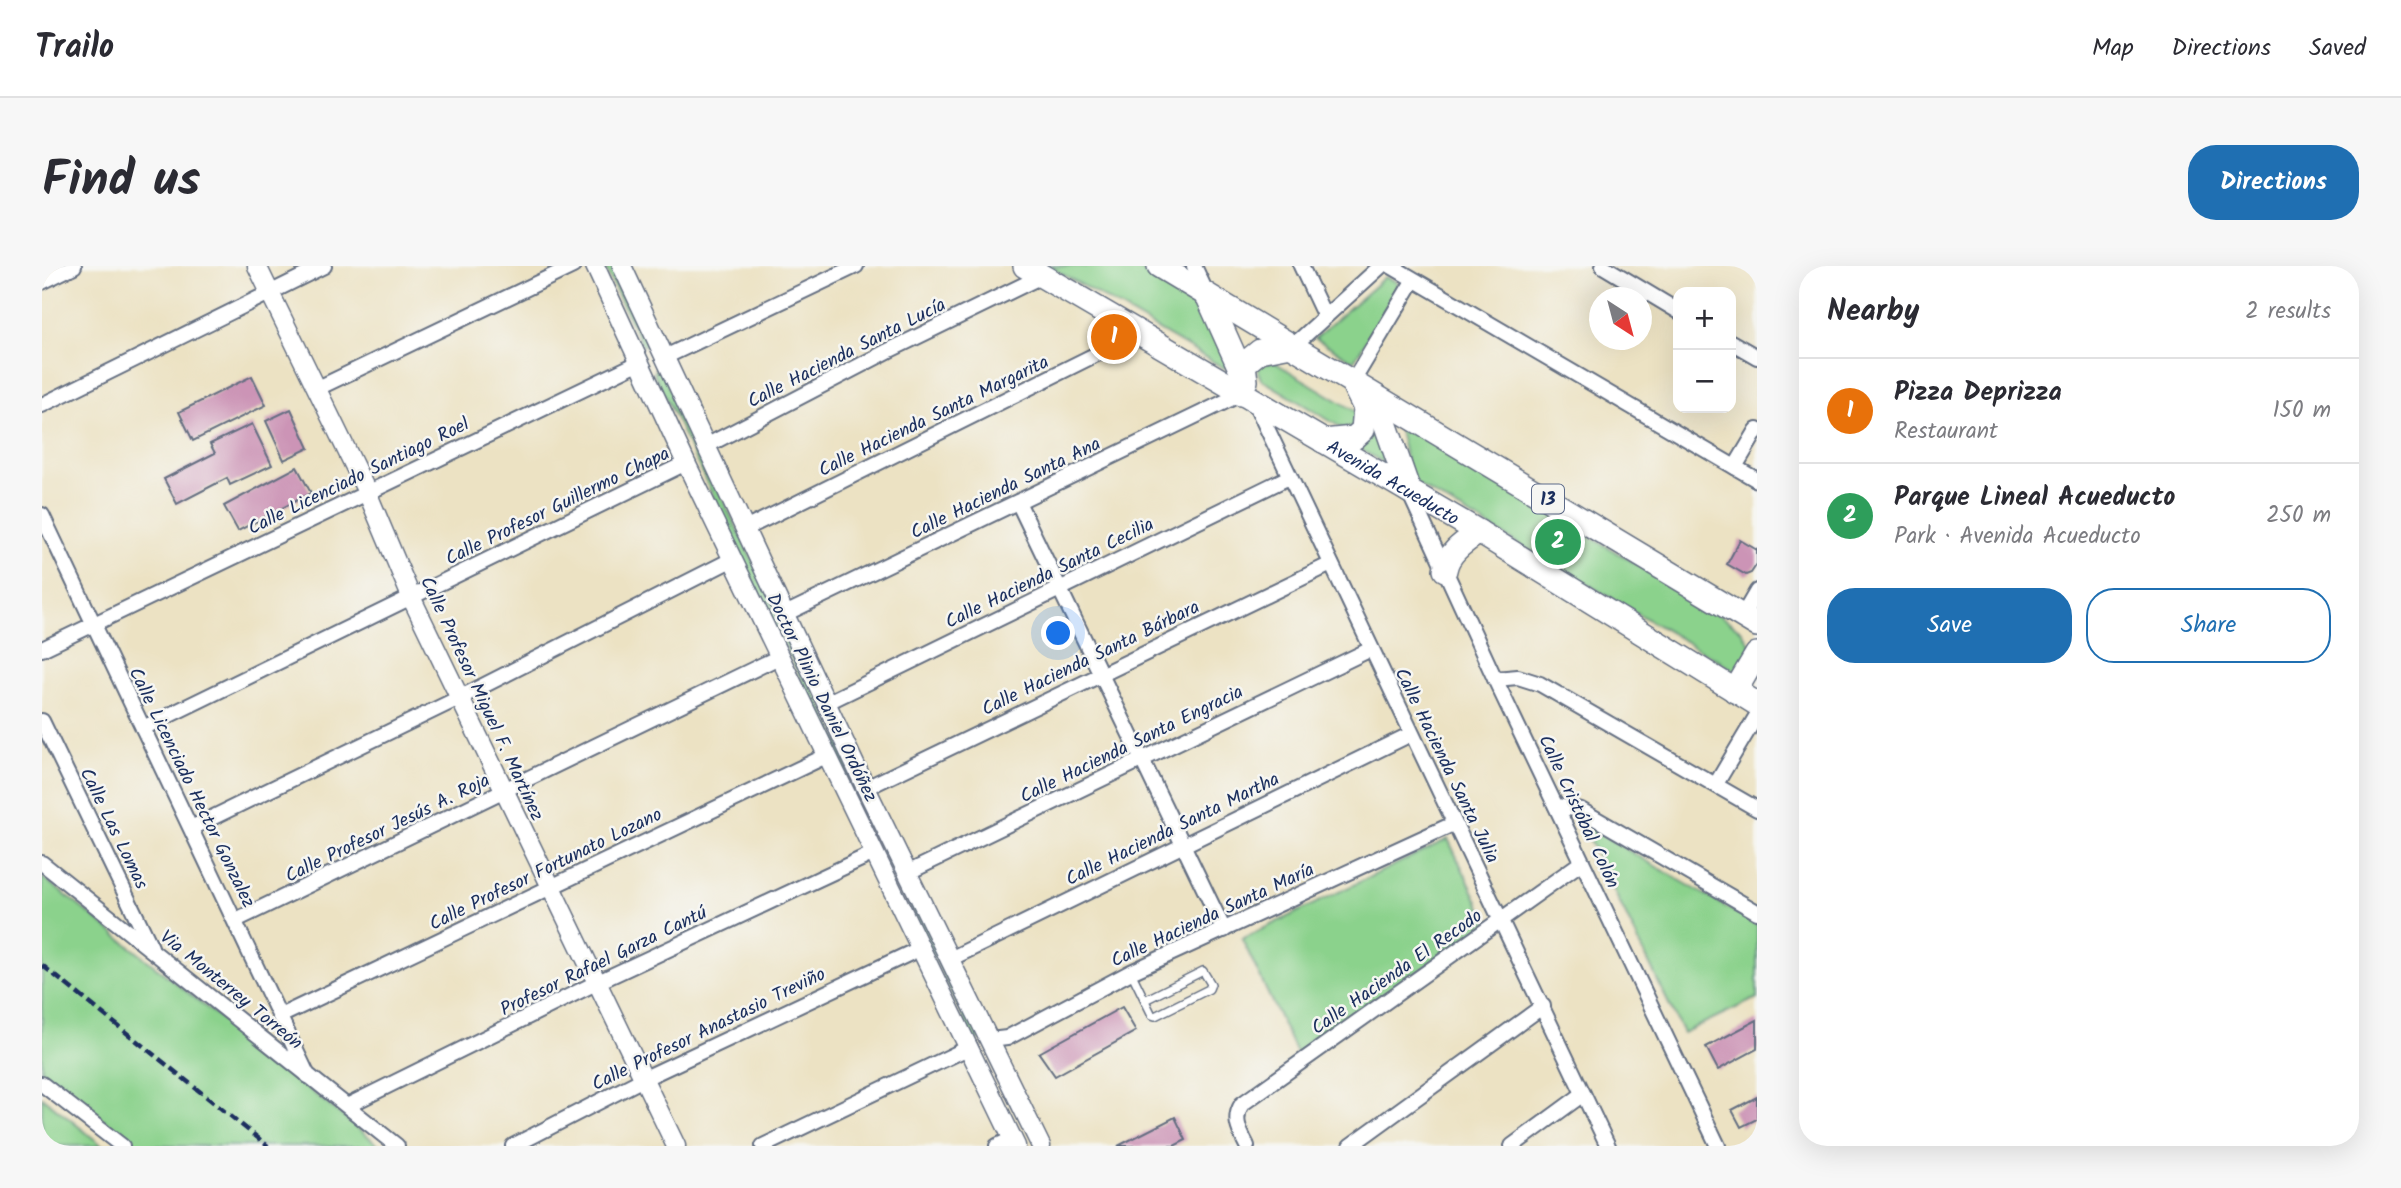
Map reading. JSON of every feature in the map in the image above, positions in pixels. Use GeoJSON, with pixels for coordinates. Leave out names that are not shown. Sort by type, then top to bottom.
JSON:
{"type":"FeatureCollection","features":[{"type":"Feature","properties":{"kind":"main road","name":"13"},"geometry":{"type":"LineString","coordinates":[[1159,266],[1750,620]]}},
{"type":"Feature","properties":{"kind":"main road","name":"Avenida Acueducto"},"geometry":{"type":"LineString","coordinates":[[1033,271],[1137,334],[1246,389],[1323,441],[1479,532],[1757,704]]}},
{"type":"Feature","properties":{"kind":"main road"},"geometry":{"type":"LineString","coordinates":[[1207,295],[1246,389]]}},
{"type":"Feature","properties":{"kind":"main road"},"geometry":{"type":"LineString","coordinates":[[1246,389],[1244,364],[1250,357],[1292,346]]}},
{"type":"Feature","properties":{"kind":"main road"},"geometry":{"type":"LineString","coordinates":[[1323,441],[1354,438],[1363,430],[1364,408],[1352,383]]}},
{"type":"Feature","properties":{"kind":"main road"},"geometry":{"type":"LineString","coordinates":[[1376,397],[1409,491]]}},
{"type":"Feature","properties":{"kind":"main road"},"geometry":{"type":"LineString","coordinates":[[1445,570],[1447,561],[1455,550],[1479,532]]}},
{"type":"Feature","properties":{"kind":"main road"},"geometry":{"type":"LineString","coordinates":[[1735,691],[1757,654]]}},
{"type":"Feature","properties":{"kind":"street"},"geometry":{"type":"LineString","coordinates":[[42,282],[74,266]]}},
{"type":"Feature","properties":{"kind":"street","name":"Calle Profesor Miguel F. Martínez"},"geometry":{"type":"LineString","coordinates":[[257,266],[367,492],[412,599],[459,698],[676,1146]]}},
{"type":"Feature","properties":{"kind":"street"},"geometry":{"type":"LineString","coordinates":[[42,405],[324,266]]}},
{"type":"Feature","properties":{"kind":"street"},"geometry":{"type":"LineString","coordinates":[[316,389],[573,266]]}},
{"type":"Feature","properties":{"kind":"street","name":"Doctor Plinio Daniel Ordóñez"},"geometry":{"type":"LineString","coordinates":[[595,266],[779,657],[970,1047],[1008,1144]]}},
{"type":"Feature","properties":{"kind":"street"},"geometry":{"type":"LineString","coordinates":[[640,362],[665,357],[856,266]]}},
{"type":"Feature","properties":{"kind":"street"},"geometry":{"type":"LineString","coordinates":[[1194,266],[1207,295]]}},
{"type":"Feature","properties":{"kind":"street"},"geometry":{"type":"LineString","coordinates":[[1301,266],[1325,317]]}},
{"type":"Feature","properties":{"kind":"street"},"geometry":{"type":"LineString","coordinates":[[1292,346],[1381,266]]}},
{"type":"Feature","properties":{"kind":"street"},"geometry":{"type":"LineString","coordinates":[[1391,266],[1757,480]]}},
{"type":"Feature","properties":{"kind":"street"},"geometry":{"type":"LineString","coordinates":[[1603,266],[1673,307]]}},
{"type":"Feature","properties":{"kind":"street","name":"Doctor Plinio Daniel Ordóñez"},"geometry":{"type":"LineString","coordinates":[[628,268],[665,357],[826,703],[1041,1146]]}},
{"type":"Feature","properties":{"kind":"street","name":"Calle Hacienda Santa Lucía"},"geometry":{"type":"LineString","coordinates":[[706,446],[888,351],[1033,271]]}},
{"type":"Feature","properties":{"kind":"street"},"geometry":{"type":"LineString","coordinates":[[1352,383],[1409,275]]}},
{"type":"Feature","properties":{"kind":"street","name":"Calle Hacienda Santa Margarita"},"geometry":{"type":"LineString","coordinates":[[745,529],[1137,334]]}},
{"type":"Feature","properties":{"kind":"street"},"geometry":{"type":"LineString","coordinates":[[1736,345],[1757,357]]}},
{"type":"Feature","properties":{"kind":"street","name":"Calle Licenciado Santiago Roel"},"geometry":{"type":"LineString","coordinates":[[42,649],[640,362]]}},
{"type":"Feature","properties":{"kind":"street","name":"Calle Hacienda Santa Julia"},"geometry":{"type":"LineString","coordinates":[[1246,389],[1608,1146]]}},
{"type":"Feature","properties":{"kind":"street","name":"Calle Hacienda Santa Ana"},"geometry":{"type":"LineString","coordinates":[[785,614],[1246,389]]}},
{"type":"Feature","properties":{"kind":"street"},"geometry":{"type":"LineString","coordinates":[[1735,467],[1757,430]]}},
{"type":"Feature","properties":{"kind":"street","name":"Calle Profesor Guillermo Chapa"},"geometry":{"type":"LineString","coordinates":[[143,728],[686,463]]}},
{"type":"Feature","properties":{"kind":"street","name":"Calle Hacienda Santa Cecilia"},"geometry":{"type":"LineString","coordinates":[[826,703],[1289,477]]}},
{"type":"Feature","properties":{"kind":"street","name":"Calle Cristóbal Colón"},"geometry":{"type":"LineString","coordinates":[[1409,491],[1495,679],[1718,1146]]}},
{"type":"Feature","properties":{"kind":"street"},"geometry":{"type":"LineString","coordinates":[[1018,502],[1098,674],[1224,930]]}},
{"type":"Feature","properties":{"kind":"street","name":"Calle Licenciado Hector Gonzalez"},"geometry":{"type":"LineString","coordinates":[[42,515],[193,827],[308,1076]]}},
{"type":"Feature","properties":{"kind":"street"},"geometry":{"type":"LineString","coordinates":[[193,827],[459,698],[733,559]]}},
{"type":"Feature","properties":{"kind":"street","name":"Calle Hacienda Santa Bárbara"},"geometry":{"type":"LineString","coordinates":[[866,788],[1331,564]]}},
{"type":"Feature","properties":{"kind":"street"},"geometry":{"type":"LineString","coordinates":[[1750,620],[1757,591]]}},
{"type":"Feature","properties":{"kind":"street","name":"Calle Hacienda Santa Engracia"},"geometry":{"type":"LineString","coordinates":[[907,873],[1371,649]]}},
{"type":"Feature","properties":{"kind":"street","name":"Calle Profesor Jesús A. Roja"},"geometry":{"type":"LineString","coordinates":[[236,920],[779,657]]}},
{"type":"Feature","properties":{"kind":"street"},"geometry":{"type":"LineString","coordinates":[[1495,679],[1518,677],[1540,684],[1757,809]]}},
{"type":"Feature","properties":{"kind":"street"},"geometry":{"type":"LineString","coordinates":[[1716,784],[1757,715]]}},
{"type":"Feature","properties":{"kind":"street","name":"Calle Las Lomas"},"geometry":{"type":"LineString","coordinates":[[42,721],[153,951]]}},
{"type":"Feature","properties":{"kind":"street","name":"Calle Hacienda Santa Martha"},"geometry":{"type":"LineString","coordinates":[[950,959],[1180,844],[1411,734]]}},
{"type":"Feature","properties":{"kind":"street","name":"Calle Profesor Fortunato Lozano"},"geometry":{"type":"LineString","coordinates":[[280,1016],[828,754]]}},
{"type":"Feature","properties":{"kind":"street"},"geometry":{"type":"LineString","coordinates":[[1556,806],[1581,810],[1757,912]]}},
{"type":"Feature","properties":{"kind":"street","name":"Calle Hacienda Santa María"},"geometry":{"type":"LineString","coordinates":[[989,1040],[1007,1038],[1131,972],[1452,824]]}},
{"type":"Feature","properties":{"kind":"street","name":"Profesor Rafael Garza Cantú"},"geometry":{"type":"LineString","coordinates":[[349,1105],[596,983],[874,853]]}},
{"type":"Feature","properties":{"kind":"street","name":"Calle Hacienda El Recodo"},"geometry":{"type":"LineString","coordinates":[[1247,1146],[1238,1128],[1237,1115],[1242,1104],[1582,862]]}},
{"type":"Feature","properties":{"kind":"street","name":"Via Monterrey Torreón"},"geometry":{"type":"LineString","coordinates":[[42,863],[308,1076],[349,1105],[397,1146]]}},
{"type":"Feature","properties":{"kind":"street","name":"Calle Profesor Anastasio Treviño"},"geometry":{"type":"LineString","coordinates":[[513,1146],[645,1078],[921,948]]}},
{"type":"Feature","properties":{"kind":"street"},"geometry":{"type":"LineString","coordinates":[[1350,1146],[1543,1006]]}},
{"type":"Feature","properties":{"kind":"street"},"geometry":{"type":"LineString","coordinates":[[762,1146],[989,1040]]}},
{"type":"Feature","properties":{"kind":"street"},"geometry":{"type":"LineString","coordinates":[[42,1084],[122,1146]]}},
{"type":"Feature","properties":{"kind":"street"},"geometry":{"type":"LineString","coordinates":[[1512,1146],[1583,1094]]}},
{"type":"Feature","properties":{"kind":"lane"},"geometry":{"type":"LineString","coordinates":[[1131,972],[1145,1000],[1156,1016],[1209,989],[1211,984],[1203,971],[1145,1000]]}},
{"type":"Feature","properties":{"kind":"green space"},"geometry":{"type":"Polygon","coordinates":[[[604,266],[614,266],[650,344],[648,346],[642,345],[604,266]]]}},
{"type":"Feature","properties":{"kind":"green space"},"geometry":{"type":"Polygon","coordinates":[[[1049,266],[1134,266],[1205,309],[1228,366],[1224,368],[1049,266]]]}},
{"type":"Feature","properties":{"kind":"green space"},"geometry":{"type":"Polygon","coordinates":[[[1385,277],[1397,282],[1398,288],[1354,361],[1315,338],[1385,277]]]}},
{"type":"Feature","properties":{"kind":"green space"},"geometry":{"type":"Polygon","coordinates":[[[1274,362],[1355,411],[1355,426],[1342,428],[1261,379],[1258,372],[1260,365],[1274,362]]]}},
{"type":"Feature","properties":{"kind":"green space"},"geometry":{"type":"Polygon","coordinates":[[[657,367],[660,368],[981,1037],[979,1040],[973,1038],[654,373],[657,367]]]}},
{"type":"Feature","properties":{"kind":"green space"},"geometry":{"type":"Polygon","coordinates":[[[1371,414],[1387,458],[1384,463],[1351,444],[1371,414]]]}},
{"type":"Feature","properties":{"kind":"green space"},"geometry":{"type":"Polygon","coordinates":[[[1401,424],[1703,604],[1741,630],[1752,646],[1736,671],[1411,481],[1398,426],[1401,424]]]}},
{"type":"Feature","properties":{"kind":"green space"},"geometry":{"type":"Polygon","coordinates":[[[1581,823],[1757,925],[1757,998],[1683,1033],[1581,823]]]}},
{"type":"Feature","properties":{"kind":"green space"},"geometry":{"type":"Polygon","coordinates":[[[1448,839],[1488,922],[1298,1057],[1242,939],[1448,839]]]}},
{"type":"Feature","properties":{"kind":"green space"},"geometry":{"type":"Polygon","coordinates":[[[42,877],[380,1146],[137,1146],[42,1071],[42,877]]]}},
{"type":"Feature","properties":{"kind":"green space"},"geometry":{"type":"Polygon","coordinates":[[[42,1097],[103,1146],[42,1146],[42,1097]]]}},
{"type":"Feature","properties":{"kind":"building"},"geometry":{"type":"Polygon","coordinates":[[[252,376],[266,405],[193,441],[179,412],[252,376]]]}},
{"type":"Feature","properties":{"kind":"building"},"geometry":{"type":"Polygon","coordinates":[[[291,409],[309,448],[284,460],[266,421],[291,409]]]}},
{"type":"Feature","properties":{"kind":"building"},"geometry":{"type":"Polygon","coordinates":[[[252,424],[272,465],[230,485],[227,478],[177,504],[164,479],[215,453],[210,444],[252,424]]]}},
{"type":"Feature","properties":{"kind":"building"},"geometry":{"type":"Polygon","coordinates":[[[297,467],[311,493],[238,531],[224,506],[297,467]]]}},
{"type":"Feature","properties":{"kind":"building"},"geometry":{"type":"Polygon","coordinates":[[[1740,540],[1757,550],[1757,564],[1751,573],[1746,575],[1727,564],[1740,540]]]}},
{"type":"Feature","properties":{"kind":"building"},"geometry":{"type":"Polygon","coordinates":[[[1122,1007],[1136,1031],[1055,1076],[1039,1053],[1122,1007]]]}},
{"type":"Feature","properties":{"kind":"building"},"geometry":{"type":"Polygon","coordinates":[[[1757,1020],[1757,1049],[1718,1070],[1706,1047],[1757,1020]]]}},
{"type":"Feature","properties":{"kind":"building"},"geometry":{"type":"Polygon","coordinates":[[[1757,1097],[1757,1119],[1741,1127],[1732,1110],[1757,1097]]]}},
{"type":"Feature","properties":{"kind":"building"},"geometry":{"type":"Polygon","coordinates":[[[1175,1117],[1186,1140],[1174,1146],[1118,1146],[1175,1117]]]}},
{"type":"Feature","properties":{"kind":"railway"},"geometry":{"type":"LineString","coordinates":[[42,965],[268,1146]]}},
{"type":"Feature","properties":{"kind":"place","name":"Pizza Deprizza"},"geometry":{"type":"Point","coordinates":[1114,337]}},
{"type":"Feature","properties":{"kind":"place","name":"Parque Lineal Acueducto"},"geometry":{"type":"Point","coordinates":[1558,542]}}]}
